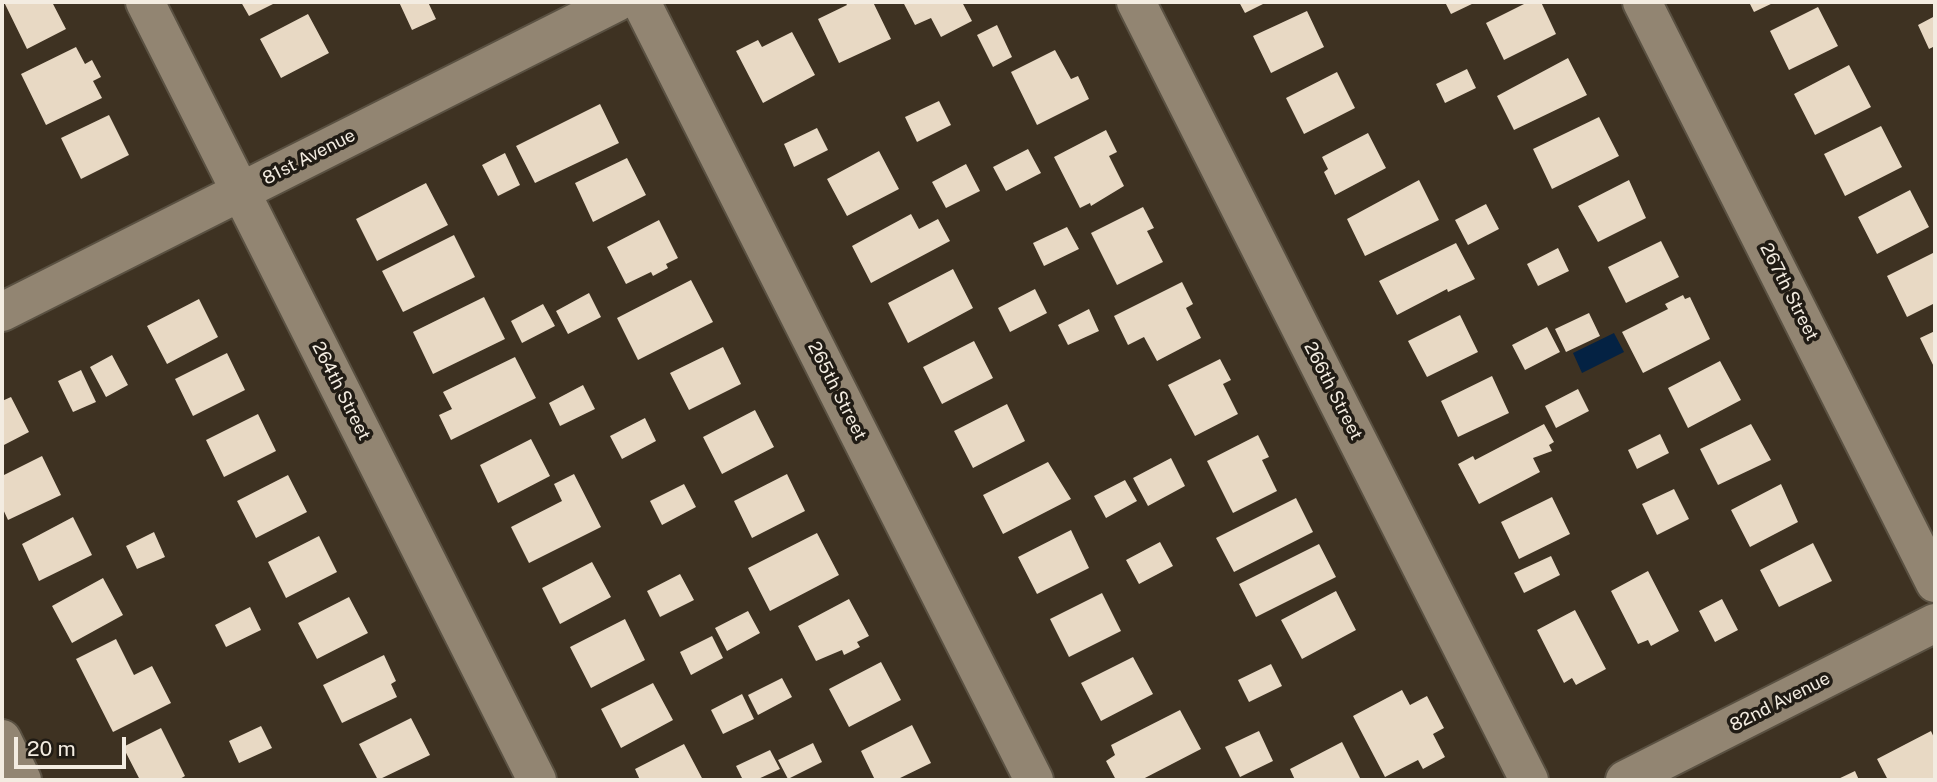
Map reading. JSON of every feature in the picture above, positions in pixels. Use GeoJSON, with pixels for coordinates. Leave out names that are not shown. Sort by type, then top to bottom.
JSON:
{"type":"FeatureCollection","features":[{"type":"Feature","properties":{"kind":"street","name":"264th Street"},"geometry":{"type":"LineString","coordinates":[[145,2],[537,780]]}},
{"type":"Feature","properties":{"kind":"street","name":"81st Avenue"},"geometry":{"type":"LineString","coordinates":[[2,312],[617,2]]}},
{"type":"Feature","properties":{"kind":"street","name":"265th Street"},"geometry":{"type":"LineString","coordinates":[[641,2],[1034,780]]}},
{"type":"Feature","properties":{"kind":"street","name":"266th Street"},"geometry":{"type":"LineString","coordinates":[[1136,2],[1529,780]]}},
{"type":"Feature","properties":{"kind":"street","name":"267th Street"},"geometry":{"type":"LineString","coordinates":[[1642,2],[1935,583]]}},
{"type":"Feature","properties":{"kind":"street","name":"82nd Avenue"},"geometry":{"type":"LineString","coordinates":[[1625,780],[1935,623]]}},
{"type":"Feature","properties":{"kind":"street"},"geometry":{"type":"LineString","coordinates":[[2,739],[22,780]]}},
{"type":"Feature","properties":{"kind":"water"},"geometry":{"type":"Polygon","coordinates":[[[1614,333],[1624,352],[1582,373],[1573,353],[1614,333]]]}},
{"type":"Feature","properties":{"kind":"building"},"geometry":{"type":"Polygon","coordinates":[[[4,2],[52,2],[66,29],[27,49],[4,2]]]}},
{"type":"Feature","properties":{"kind":"building"},"geometry":{"type":"Polygon","coordinates":[[[241,2],[277,2],[249,16],[241,2]]]}},
{"type":"Feature","properties":{"kind":"building"},"geometry":{"type":"Polygon","coordinates":[[[399,2],[428,2],[436,19],[412,30],[399,2]]]}},
{"type":"Feature","properties":{"kind":"building"},"geometry":{"type":"Polygon","coordinates":[[[845,2],[873,2],[891,39],[839,63],[818,19],[847,5],[845,2]]]}},
{"type":"Feature","properties":{"kind":"building"},"geometry":{"type":"Polygon","coordinates":[[[903,2],[962,2],[972,21],[941,37],[931,18],[915,25],[903,2]]]}},
{"type":"Feature","properties":{"kind":"building"},"geometry":{"type":"Polygon","coordinates":[[[1239,2],[1267,2],[1245,13],[1239,2]]]}},
{"type":"Feature","properties":{"kind":"building"},"geometry":{"type":"Polygon","coordinates":[[[1445,2],[1476,2],[1451,14],[1445,2]]]}},
{"type":"Feature","properties":{"kind":"building"},"geometry":{"type":"Polygon","coordinates":[[[1528,2],[1541,2],[1556,34],[1504,60],[1486,23],[1528,2]]]}},
{"type":"Feature","properties":{"kind":"building"},"geometry":{"type":"Polygon","coordinates":[[[1749,2],[1775,2],[1754,12],[1749,2]]]}},
{"type":"Feature","properties":{"kind":"building"},"geometry":{"type":"Polygon","coordinates":[[[1818,7],[1838,46],[1789,70],[1770,31],[1818,7]]]}},
{"type":"Feature","properties":{"kind":"building"},"geometry":{"type":"Polygon","coordinates":[[[1307,11],[1324,47],[1271,73],[1253,36],[1307,11]]]}},
{"type":"Feature","properties":{"kind":"building"},"geometry":{"type":"Polygon","coordinates":[[[308,14],[329,53],[281,78],[260,39],[308,14]]]}},
{"type":"Feature","properties":{"kind":"building"},"geometry":{"type":"Polygon","coordinates":[[[1935,16],[1935,46],[1929,49],[1918,25],[1935,16]]]}},
{"type":"Feature","properties":{"kind":"building"},"geometry":{"type":"Polygon","coordinates":[[[997,25],[1012,57],[993,67],[977,35],[997,25]]]}},
{"type":"Feature","properties":{"kind":"building"},"geometry":{"type":"Polygon","coordinates":[[[792,32],[815,75],[763,103],[736,51],[758,40],[762,47],[792,32]]]}},
{"type":"Feature","properties":{"kind":"building"},"geometry":{"type":"Polygon","coordinates":[[[76,47],[85,64],[92,60],[101,77],[93,81],[102,98],[46,125],[21,74],[76,47]]]}},
{"type":"Feature","properties":{"kind":"building"},"geometry":{"type":"Polygon","coordinates":[[[1055,50],[1071,79],[1078,76],[1089,99],[1037,125],[1011,72],[1055,50]]]}},
{"type":"Feature","properties":{"kind":"building"},"geometry":{"type":"Polygon","coordinates":[[[1568,58],[1587,95],[1514,130],[1497,96],[1568,58]]]}},
{"type":"Feature","properties":{"kind":"building"},"geometry":{"type":"Polygon","coordinates":[[[1849,65],[1871,107],[1815,135],[1794,94],[1849,65]]]}},
{"type":"Feature","properties":{"kind":"building"},"geometry":{"type":"Polygon","coordinates":[[[1467,69],[1476,88],[1445,103],[1436,84],[1467,69]]]}},
{"type":"Feature","properties":{"kind":"building"},"geometry":{"type":"Polygon","coordinates":[[[1337,72],[1355,108],[1304,134],[1286,98],[1337,72]]]}},
{"type":"Feature","properties":{"kind":"building"},"geometry":{"type":"Polygon","coordinates":[[[939,101],[951,125],[917,142],[905,117],[939,101]]]}},
{"type":"Feature","properties":{"kind":"building"},"geometry":{"type":"Polygon","coordinates":[[[600,104],[619,143],[535,183],[516,146],[600,104]]]}},
{"type":"Feature","properties":{"kind":"building"},"geometry":{"type":"Polygon","coordinates":[[[109,115],[129,155],[81,179],[61,138],[109,115]]]}},
{"type":"Feature","properties":{"kind":"building"},"geometry":{"type":"Polygon","coordinates":[[[1599,117],[1619,156],[1552,189],[1533,149],[1599,117]]]}},
{"type":"Feature","properties":{"kind":"building"},"geometry":{"type":"Polygon","coordinates":[[[1881,126],[1902,167],[1845,196],[1824,154],[1881,126]]]}},
{"type":"Feature","properties":{"kind":"building"},"geometry":{"type":"Polygon","coordinates":[[[817,128],[828,150],[794,167],[784,144],[817,128]]]}},
{"type":"Feature","properties":{"kind":"building"},"geometry":{"type":"Polygon","coordinates":[[[1106,130],[1117,152],[1109,156],[1124,186],[1091,206],[1090,203],[1080,208],[1054,157],[1106,130]]]}},
{"type":"Feature","properties":{"kind":"building"},"geometry":{"type":"Polygon","coordinates":[[[1368,133],[1386,168],[1335,195],[1324,172],[1328,169],[1322,157],[1368,133]]]}},
{"type":"Feature","properties":{"kind":"building"},"geometry":{"type":"Polygon","coordinates":[[[1028,149],[1041,173],[1006,191],[993,167],[1028,149]]]}},
{"type":"Feature","properties":{"kind":"building"},"geometry":{"type":"Polygon","coordinates":[[[879,151],[899,189],[847,216],[827,179],[879,151]]]}},
{"type":"Feature","properties":{"kind":"building"},"geometry":{"type":"Polygon","coordinates":[[[505,153],[520,185],[498,196],[482,165],[505,153]]]}},
{"type":"Feature","properties":{"kind":"building"},"geometry":{"type":"Polygon","coordinates":[[[627,158],[646,195],[593,222],[575,183],[627,158]]]}},
{"type":"Feature","properties":{"kind":"building"},"geometry":{"type":"Polygon","coordinates":[[[966,164],[980,191],[946,208],[932,182],[966,164]]]}},
{"type":"Feature","properties":{"kind":"building"},"geometry":{"type":"Polygon","coordinates":[[[1419,180],[1439,220],[1365,256],[1347,219],[1419,180]]]}},
{"type":"Feature","properties":{"kind":"building"},"geometry":{"type":"Polygon","coordinates":[[[1629,180],[1646,218],[1598,242],[1578,206],[1629,180]]]}},
{"type":"Feature","properties":{"kind":"building"},"geometry":{"type":"Polygon","coordinates":[[[426,183],[448,225],[377,261],[356,219],[426,183]]]}},
{"type":"Feature","properties":{"kind":"building"},"geometry":{"type":"Polygon","coordinates":[[[1910,190],[1929,227],[1877,254],[1858,217],[1910,190]]]}},
{"type":"Feature","properties":{"kind":"building"},"geometry":{"type":"Polygon","coordinates":[[[1486,204],[1499,229],[1468,245],[1455,220],[1486,204]]]}},
{"type":"Feature","properties":{"kind":"building"},"geometry":{"type":"Polygon","coordinates":[[[1143,207],[1154,228],[1147,231],[1163,262],[1117,285],[1091,233],[1143,207]]]}},
{"type":"Feature","properties":{"kind":"building"},"geometry":{"type":"Polygon","coordinates":[[[911,214],[919,229],[938,219],[950,241],[871,283],[852,246],[911,214]]]}},
{"type":"Feature","properties":{"kind":"building"},"geometry":{"type":"Polygon","coordinates":[[[659,220],[678,258],[666,264],[668,268],[653,276],[651,272],[626,284],[607,247],[659,220]]]}},
{"type":"Feature","properties":{"kind":"building"},"geometry":{"type":"Polygon","coordinates":[[[1067,227],[1079,249],[1044,266],[1033,243],[1067,227]]]}},
{"type":"Feature","properties":{"kind":"building"},"geometry":{"type":"Polygon","coordinates":[[[454,235],[475,277],[403,312],[382,271],[454,235]]]}},
{"type":"Feature","properties":{"kind":"building"},"geometry":{"type":"Polygon","coordinates":[[[1661,241],[1679,277],[1626,303],[1608,267],[1661,241]]]}},
{"type":"Feature","properties":{"kind":"building"},"geometry":{"type":"Polygon","coordinates":[[[1456,243],[1475,279],[1448,292],[1447,289],[1397,315],[1379,281],[1456,243]]]}},
{"type":"Feature","properties":{"kind":"building"},"geometry":{"type":"Polygon","coordinates":[[[1558,248],[1569,271],[1538,286],[1527,264],[1558,248]]]}},
{"type":"Feature","properties":{"kind":"building"},"geometry":{"type":"Polygon","coordinates":[[[1935,252],[1935,303],[1907,317],[1887,276],[1935,252]]]}},
{"type":"Feature","properties":{"kind":"building"},"geometry":{"type":"Polygon","coordinates":[[[953,269],[973,308],[908,343],[888,303],[953,269]]]}},
{"type":"Feature","properties":{"kind":"building"},"geometry":{"type":"Polygon","coordinates":[[[691,280],[713,322],[638,360],[617,318],[691,280]]]}},
{"type":"Feature","properties":{"kind":"building"},"geometry":{"type":"Polygon","coordinates":[[[1182,282],[1193,304],[1186,308],[1201,338],[1157,361],[1144,337],[1128,345],[1114,316],[1182,282]]]}},
{"type":"Feature","properties":{"kind":"building"},"geometry":{"type":"Polygon","coordinates":[[[1035,289],[1047,313],[1010,332],[998,308],[1035,289]]]}},
{"type":"Feature","properties":{"kind":"building"},"geometry":{"type":"Polygon","coordinates":[[[589,293],[601,317],[568,334],[556,311],[589,293]]]}},
{"type":"Feature","properties":{"kind":"building"},"geometry":{"type":"Polygon","coordinates":[[[1683,295],[1685,299],[1690,297],[1710,339],[1643,373],[1622,332],[1668,309],[1665,304],[1683,295]]]}},
{"type":"Feature","properties":{"kind":"building"},"geometry":{"type":"Polygon","coordinates":[[[484,297],[505,339],[433,374],[413,332],[484,297]]]}},
{"type":"Feature","properties":{"kind":"building"},"geometry":{"type":"Polygon","coordinates":[[[199,299],[218,337],[167,364],[147,326],[199,299]]]}},
{"type":"Feature","properties":{"kind":"building"},"geometry":{"type":"Polygon","coordinates":[[[543,304],[555,326],[522,343],[511,321],[543,304]]]}},
{"type":"Feature","properties":{"kind":"building"},"geometry":{"type":"Polygon","coordinates":[[[1089,309],[1099,331],[1068,345],[1058,325],[1089,309]]]}},
{"type":"Feature","properties":{"kind":"building"},"geometry":{"type":"Polygon","coordinates":[[[1589,313],[1600,336],[1566,352],[1555,329],[1589,313]]]}},
{"type":"Feature","properties":{"kind":"building"},"geometry":{"type":"Polygon","coordinates":[[[1460,315],[1478,352],[1427,377],[1408,341],[1460,315]]]}},
{"type":"Feature","properties":{"kind":"building"},"geometry":{"type":"Polygon","coordinates":[[[1547,327],[1560,352],[1525,370],[1512,345],[1547,327]]]}},
{"type":"Feature","properties":{"kind":"building"},"geometry":{"type":"Polygon","coordinates":[[[1935,331],[1935,369],[1920,338],[1935,331]]]}},
{"type":"Feature","properties":{"kind":"building"},"geometry":{"type":"Polygon","coordinates":[[[974,341],[993,378],[942,404],[923,367],[974,341]]]}},
{"type":"Feature","properties":{"kind":"building"},"geometry":{"type":"Polygon","coordinates":[[[723,347],[741,384],[689,410],[670,373],[723,347]]]}},
{"type":"Feature","properties":{"kind":"building"},"geometry":{"type":"Polygon","coordinates":[[[227,353],[245,390],[193,416],[175,379],[227,353]]]}},
{"type":"Feature","properties":{"kind":"building"},"geometry":{"type":"Polygon","coordinates":[[[112,355],[128,385],[106,397],[90,367],[112,355]]]}},
{"type":"Feature","properties":{"kind":"building"},"geometry":{"type":"Polygon","coordinates":[[[515,357],[536,398],[451,440],[439,415],[452,409],[443,392],[515,357]]]}},
{"type":"Feature","properties":{"kind":"building"},"geometry":{"type":"Polygon","coordinates":[[[1220,359],[1231,380],[1223,384],[1238,414],[1195,436],[1168,385],[1220,359]]]}},
{"type":"Feature","properties":{"kind":"building"},"geometry":{"type":"Polygon","coordinates":[[[1720,361],[1741,400],[1688,428],[1668,388],[1720,361]]]}},
{"type":"Feature","properties":{"kind":"building"},"geometry":{"type":"Polygon","coordinates":[[[81,370],[96,402],[73,412],[58,381],[81,370]]]}},
{"type":"Feature","properties":{"kind":"building"},"geometry":{"type":"Polygon","coordinates":[[[1492,376],[1509,413],[1458,437],[1441,401],[1492,376]]]}},
{"type":"Feature","properties":{"kind":"building"},"geometry":{"type":"Polygon","coordinates":[[[583,385],[595,409],[560,426],[549,403],[583,385]]]}},
{"type":"Feature","properties":{"kind":"building"},"geometry":{"type":"Polygon","coordinates":[[[1578,389],[1589,411],[1556,428],[1545,406],[1578,389]]]}},
{"type":"Feature","properties":{"kind":"building"},"geometry":{"type":"Polygon","coordinates":[[[11,397],[29,432],[2,446],[2,401],[11,397]]]}},
{"type":"Feature","properties":{"kind":"building"},"geometry":{"type":"Polygon","coordinates":[[[1007,404],[1025,441],[973,468],[954,431],[1007,404]]]}},
{"type":"Feature","properties":{"kind":"building"},"geometry":{"type":"Polygon","coordinates":[[[755,410],[774,447],[722,474],[703,437],[755,410]]]}},
{"type":"Feature","properties":{"kind":"building"},"geometry":{"type":"Polygon","coordinates":[[[258,414],[276,451],[224,477],[206,440],[258,414]]]}},
{"type":"Feature","properties":{"kind":"building"},"geometry":{"type":"Polygon","coordinates":[[[645,418],[656,441],[622,459],[610,436],[645,418]]]}},
{"type":"Feature","properties":{"kind":"building"},"geometry":{"type":"Polygon","coordinates":[[[1544,424],[1554,442],[1549,445],[1552,451],[1533,458],[1540,472],[1479,504],[1458,464],[1473,456],[1475,460],[1544,424]]]}},
{"type":"Feature","properties":{"kind":"building"},"geometry":{"type":"Polygon","coordinates":[[[1751,424],[1771,460],[1718,485],[1700,449],[1751,424]]]}},
{"type":"Feature","properties":{"kind":"building"},"geometry":{"type":"Polygon","coordinates":[[[1660,434],[1669,453],[1637,469],[1628,450],[1660,434]]]}},
{"type":"Feature","properties":{"kind":"building"},"geometry":{"type":"Polygon","coordinates":[[[1258,435],[1269,457],[1262,460],[1277,491],[1233,513],[1207,461],[1258,435]]]}},
{"type":"Feature","properties":{"kind":"building"},"geometry":{"type":"Polygon","coordinates":[[[531,439],[550,476],[498,503],[480,465],[531,439]]]}},
{"type":"Feature","properties":{"kind":"building"},"geometry":{"type":"Polygon","coordinates":[[[42,456],[61,495],[8,520],[2,507],[2,476],[42,456]]]}},
{"type":"Feature","properties":{"kind":"building"},"geometry":{"type":"Polygon","coordinates":[[[1171,458],[1185,486],[1148,506],[1133,478],[1171,458]]]}},
{"type":"Feature","properties":{"kind":"building"},"geometry":{"type":"Polygon","coordinates":[[[1048,462],[1071,499],[1003,534],[983,495],[1048,462]]]}},
{"type":"Feature","properties":{"kind":"building"},"geometry":{"type":"Polygon","coordinates":[[[574,474],[601,527],[529,563],[511,527],[562,501],[554,484],[574,474]]]}},
{"type":"Feature","properties":{"kind":"building"},"geometry":{"type":"Polygon","coordinates":[[[787,474],[805,511],[752,538],[734,501],[787,474]]]}},
{"type":"Feature","properties":{"kind":"building"},"geometry":{"type":"Polygon","coordinates":[[[288,475],[307,512],[256,538],[237,501],[288,475]]]}},
{"type":"Feature","properties":{"kind":"building"},"geometry":{"type":"Polygon","coordinates":[[[1125,480],[1137,501],[1106,518],[1094,496],[1125,480]]]}},
{"type":"Feature","properties":{"kind":"building"},"geometry":{"type":"Polygon","coordinates":[[[684,484],[696,507],[662,525],[650,501],[684,484]]]}},
{"type":"Feature","properties":{"kind":"building"},"geometry":{"type":"Polygon","coordinates":[[[1781,484],[1798,522],[1750,547],[1731,510],[1781,484]]]}},
{"type":"Feature","properties":{"kind":"building"},"geometry":{"type":"Polygon","coordinates":[[[1674,489],[1689,519],[1657,535],[1642,504],[1674,489]]]}},
{"type":"Feature","properties":{"kind":"building"},"geometry":{"type":"Polygon","coordinates":[[[1552,497],[1570,534],[1519,559],[1501,522],[1552,497]]]}},
{"type":"Feature","properties":{"kind":"building"},"geometry":{"type":"Polygon","coordinates":[[[1296,498],[1313,532],[1234,572],[1216,538],[1296,498]]]}},
{"type":"Feature","properties":{"kind":"building"},"geometry":{"type":"Polygon","coordinates":[[[73,517],[92,555],[39,581],[22,544],[73,517]]]}},
{"type":"Feature","properties":{"kind":"building"},"geometry":{"type":"Polygon","coordinates":[[[1071,530],[1089,568],[1037,594],[1018,557],[1071,530]]]}},
{"type":"Feature","properties":{"kind":"building"},"geometry":{"type":"Polygon","coordinates":[[[154,532],[165,557],[137,569],[126,546],[154,532]]]}},
{"type":"Feature","properties":{"kind":"building"},"geometry":{"type":"Polygon","coordinates":[[[817,533],[839,575],[770,611],[748,568],[817,533]]]}},
{"type":"Feature","properties":{"kind":"building"},"geometry":{"type":"Polygon","coordinates":[[[319,536],[337,572],[286,598],[268,562],[319,536]]]}},
{"type":"Feature","properties":{"kind":"building"},"geometry":{"type":"Polygon","coordinates":[[[1160,542],[1173,566],[1139,584],[1126,560],[1160,542]]]}},
{"type":"Feature","properties":{"kind":"building"},"geometry":{"type":"Polygon","coordinates":[[[1813,543],[1832,581],[1779,607],[1760,570],[1813,543]]]}},
{"type":"Feature","properties":{"kind":"building"},"geometry":{"type":"Polygon","coordinates":[[[1319,544],[1336,577],[1256,617],[1239,584],[1319,544]]]}},
{"type":"Feature","properties":{"kind":"building"},"geometry":{"type":"Polygon","coordinates":[[[1551,556],[1560,575],[1524,593],[1514,573],[1551,556]]]}},
{"type":"Feature","properties":{"kind":"building"},"geometry":{"type":"Polygon","coordinates":[[[592,562],[611,597],[560,624],[542,588],[592,562]]]}},
{"type":"Feature","properties":{"kind":"building"},"geometry":{"type":"Polygon","coordinates":[[[1648,571],[1679,631],[1651,646],[1648,640],[1638,644],[1611,591],[1648,571]]]}},
{"type":"Feature","properties":{"kind":"building"},"geometry":{"type":"Polygon","coordinates":[[[680,574],[694,600],[660,617],[647,591],[680,574]]]}},
{"type":"Feature","properties":{"kind":"building"},"geometry":{"type":"Polygon","coordinates":[[[103,578],[123,615],[72,643],[52,606],[103,578]]]}},
{"type":"Feature","properties":{"kind":"building"},"geometry":{"type":"Polygon","coordinates":[[[1336,591],[1356,630],[1302,659],[1281,620],[1336,591]]]}},
{"type":"Feature","properties":{"kind":"building"},"geometry":{"type":"Polygon","coordinates":[[[1102,593],[1121,631],[1069,657],[1050,619],[1102,593]]]}},
{"type":"Feature","properties":{"kind":"building"},"geometry":{"type":"Polygon","coordinates":[[[349,597],[368,633],[317,659],[298,623],[349,597]]]}},
{"type":"Feature","properties":{"kind":"building"},"geometry":{"type":"Polygon","coordinates":[[[849,599],[869,636],[857,642],[860,647],[844,655],[842,650],[816,661],[798,626],[849,599]]]}},
{"type":"Feature","properties":{"kind":"building"},"geometry":{"type":"Polygon","coordinates":[[[1722,599],[1738,630],[1715,642],[1699,611],[1722,599]]]}},
{"type":"Feature","properties":{"kind":"building"},"geometry":{"type":"Polygon","coordinates":[[[250,607],[261,630],[226,647],[215,625],[250,607]]]}},
{"type":"Feature","properties":{"kind":"building"},"geometry":{"type":"Polygon","coordinates":[[[1575,610],[1606,669],[1576,685],[1572,678],[1564,683],[1537,630],[1575,610]]]}},
{"type":"Feature","properties":{"kind":"building"},"geometry":{"type":"Polygon","coordinates":[[[748,611],[760,633],[727,651],[715,628],[748,611]]]}},
{"type":"Feature","properties":{"kind":"building"},"geometry":{"type":"Polygon","coordinates":[[[625,619],[645,660],[591,688],[570,647],[625,619]]]}},
{"type":"Feature","properties":{"kind":"building"},"geometry":{"type":"Polygon","coordinates":[[[712,636],[723,658],[691,675],[680,652],[712,636]]]}},
{"type":"Feature","properties":{"kind":"building"},"geometry":{"type":"Polygon","coordinates":[[[116,639],[134,675],[152,666],[171,703],[113,732],[76,659],[116,639]]]}},
{"type":"Feature","properties":{"kind":"building"},"geometry":{"type":"Polygon","coordinates":[[[384,655],[396,681],[391,684],[397,697],[342,723],[323,685],[384,655]]]}},
{"type":"Feature","properties":{"kind":"building"},"geometry":{"type":"Polygon","coordinates":[[[1133,657],[1153,694],[1101,721],[1081,683],[1133,657]]]}},
{"type":"Feature","properties":{"kind":"building"},"geometry":{"type":"Polygon","coordinates":[[[881,662],[901,700],[849,727],[829,689],[881,662]]]}},
{"type":"Feature","properties":{"kind":"building"},"geometry":{"type":"Polygon","coordinates":[[[1271,664],[1282,686],[1249,702],[1238,680],[1271,664]]]}},
{"type":"Feature","properties":{"kind":"building"},"geometry":{"type":"Polygon","coordinates":[[[782,678],[792,697],[758,715],[748,695],[782,678]]]}},
{"type":"Feature","properties":{"kind":"building"},"geometry":{"type":"Polygon","coordinates":[[[653,683],[673,720],[621,748],[601,709],[653,683]]]}},
{"type":"Feature","properties":{"kind":"building"},"geometry":{"type":"Polygon","coordinates":[[[1402,690],[1410,705],[1427,696],[1444,728],[1433,734],[1445,757],[1423,769],[1418,760],[1385,777],[1353,716],[1402,690]]]}},
{"type":"Feature","properties":{"kind":"building"},"geometry":{"type":"Polygon","coordinates":[[[742,694],[754,719],[723,734],[711,710],[742,694]]]}},
{"type":"Feature","properties":{"kind":"building"},"geometry":{"type":"Polygon","coordinates":[[[1180,710],[1201,749],[1141,780],[1116,780],[1106,761],[1115,755],[1111,745],[1180,710]]]}},
{"type":"Feature","properties":{"kind":"building"},"geometry":{"type":"Polygon","coordinates":[[[411,718],[430,755],[378,780],[359,744],[411,718]]]}},
{"type":"Feature","properties":{"kind":"building"},"geometry":{"type":"Polygon","coordinates":[[[912,725],[931,763],[896,780],[875,780],[861,751],[912,725]]]}},
{"type":"Feature","properties":{"kind":"building"},"geometry":{"type":"Polygon","coordinates":[[[261,726],[272,748],[239,763],[229,741],[261,726]]]}},
{"type":"Feature","properties":{"kind":"building"},"geometry":{"type":"Polygon","coordinates":[[[161,728],[185,776],[178,780],[140,780],[123,747],[161,728]]]}},
{"type":"Feature","properties":{"kind":"building"},"geometry":{"type":"Polygon","coordinates":[[[1259,731],[1273,761],[1240,777],[1225,747],[1259,731]]]}},
{"type":"Feature","properties":{"kind":"building"},"geometry":{"type":"Polygon","coordinates":[[[1931,731],[1935,740],[1935,780],[1888,780],[1877,759],[1931,731]]]}},
{"type":"Feature","properties":{"kind":"building"},"geometry":{"type":"Polygon","coordinates":[[[1342,742],[1361,780],[1295,780],[1290,769],[1342,742]]]}},
{"type":"Feature","properties":{"kind":"building"},"geometry":{"type":"Polygon","coordinates":[[[813,743],[822,762],[788,779],[778,760],[813,743]]]}},
{"type":"Feature","properties":{"kind":"building"},"geometry":{"type":"Polygon","coordinates":[[[684,744],[703,780],[640,780],[635,769],[684,744]]]}},
{"type":"Feature","properties":{"kind":"building"},"geometry":{"type":"Polygon","coordinates":[[[770,750],[780,769],[756,780],[743,780],[736,766],[770,750]]]}},
{"type":"Feature","properties":{"kind":"building"},"geometry":{"type":"Polygon","coordinates":[[[1855,771],[1859,780],[1836,780],[1855,771]]]}}]}
